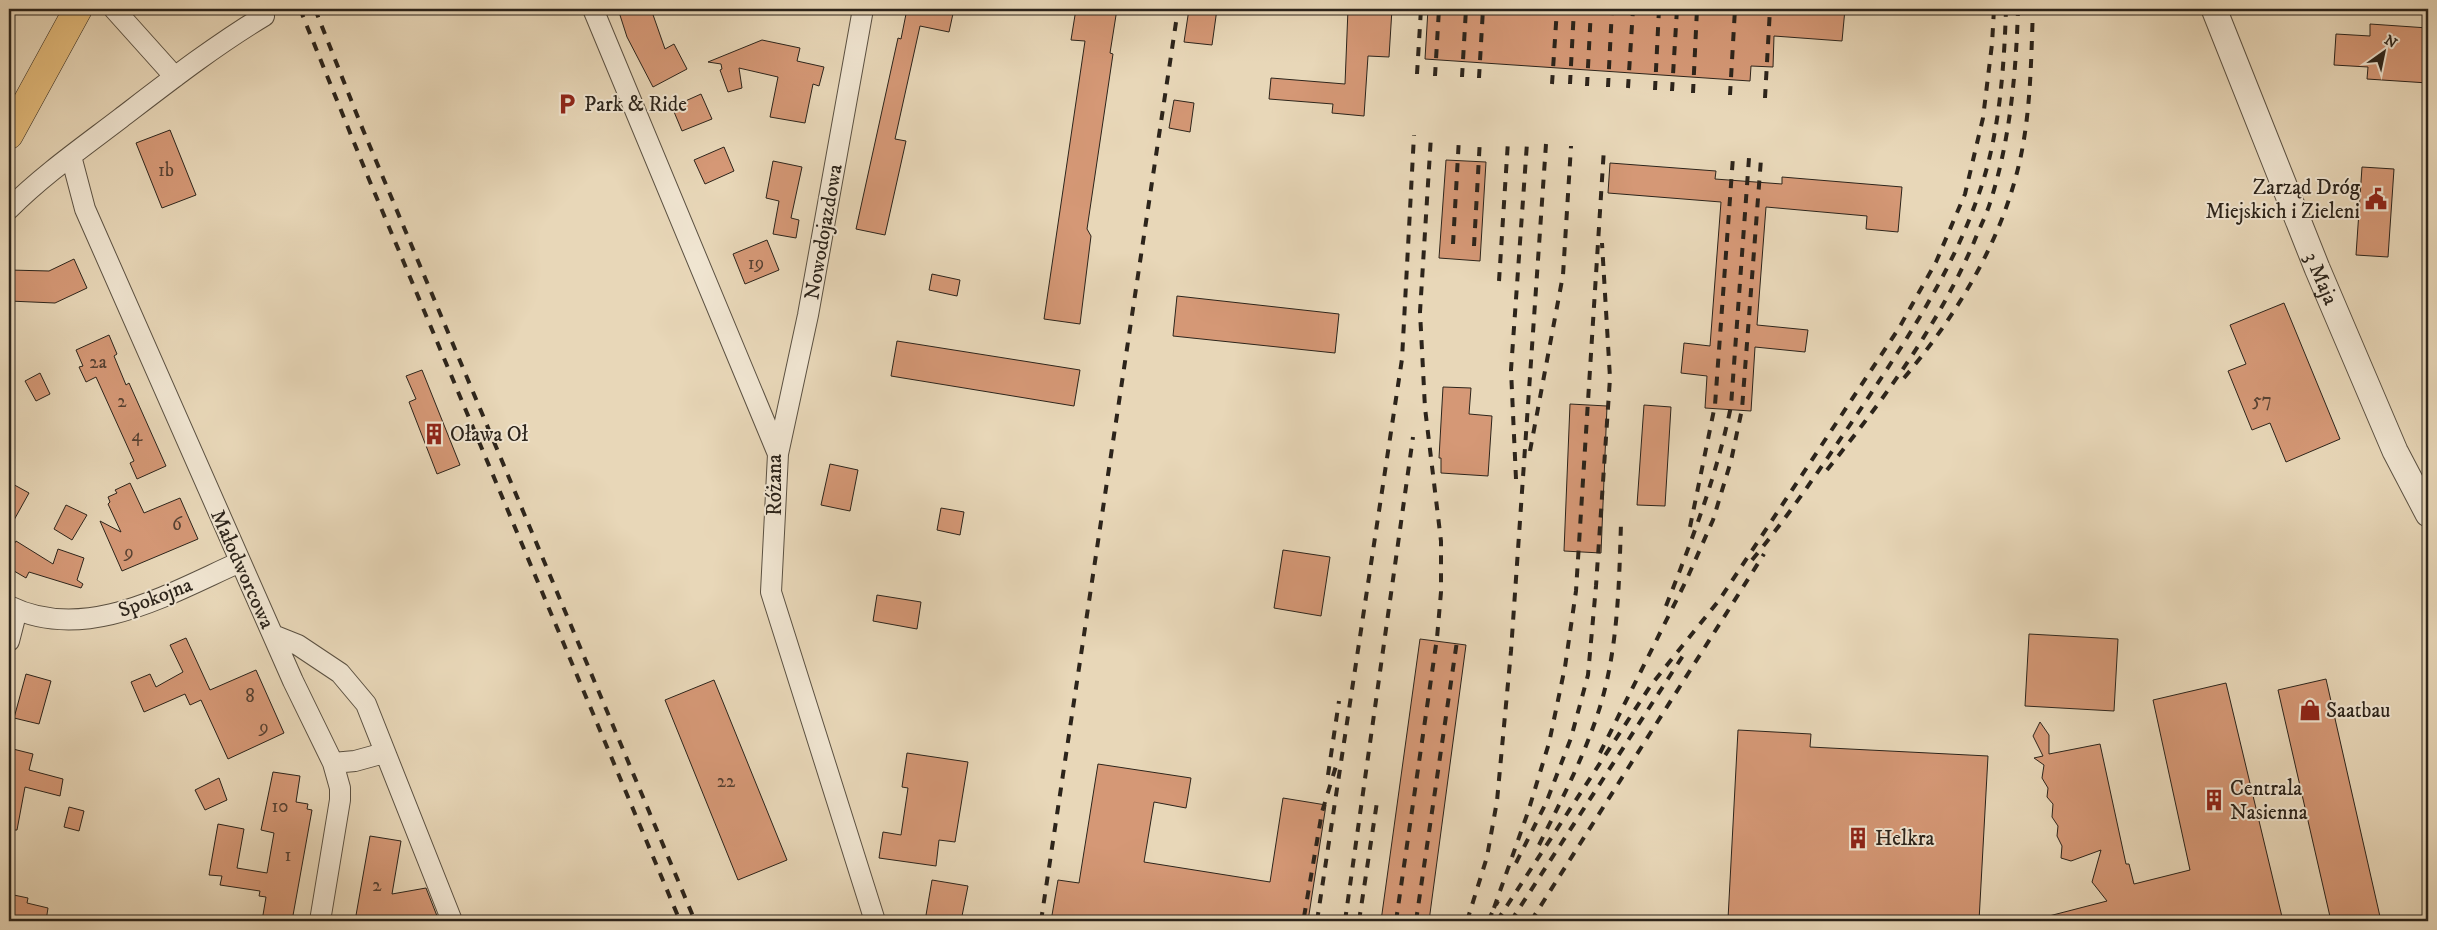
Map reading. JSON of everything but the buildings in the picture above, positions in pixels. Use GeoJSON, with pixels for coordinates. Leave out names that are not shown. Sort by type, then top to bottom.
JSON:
{"type":"FeatureCollection","features":[{"type":"Feature","properties":{"kind":"main road"},"geometry":{"type":"LineString","coordinates":[[9,135],[78,9]]}},
{"type":"Feature","properties":{"kind":"street"},"geometry":{"type":"LineString","coordinates":[[114,9],[175,77]]}},
{"type":"Feature","properties":{"kind":"street","name":"Różana"},"geometry":{"type":"LineString","coordinates":[[593,9],[778,454],[771,592],[875,921]]}},
{"type":"Feature","properties":{"kind":"street","name":"Nowodojazdowa"},"geometry":{"type":"LineString","coordinates":[[778,454],[808,315],[863,9]]}},
{"type":"Feature","properties":{"kind":"street","name":"3 Maja"},"geometry":{"type":"LineString","coordinates":[[2214,9],[2317,268],[2395,451],[2428,514]]}},
{"type":"Feature","properties":{"kind":"street"},"geometry":{"type":"LineString","coordinates":[[9,209],[71,156],[175,77],[238,31],[264,16]]}},
{"type":"Feature","properties":{"kind":"street","name":"Małodworcowa"},"geometry":{"type":"LineString","coordinates":[[71,156],[85,209],[292,681],[333,763],[340,788],[340,800],[320,921]]}},
{"type":"Feature","properties":{"kind":"street","name":"Spokojna"},"geometry":{"type":"LineString","coordinates":[[13,608],[57,619],[94,618],[131,610],[240,562]]}},
{"type":"Feature","properties":{"kind":"street"},"geometry":{"type":"LineString","coordinates":[[9,641],[13,608]]}},
{"type":"Feature","properties":{"kind":"street"},"geometry":{"type":"LineString","coordinates":[[273,635],[298,645],[340,673],[366,704],[452,921]]}},
{"type":"Feature","properties":{"kind":"street"},"geometry":{"type":"LineString","coordinates":[[333,763],[355,761],[384,753]]}},
{"type":"Feature","properties":{"kind":"railway"},"geometry":{"type":"LineString","coordinates":[[300,9],[368,177],[680,921]]}},
{"type":"Feature","properties":{"kind":"railway"},"geometry":{"type":"LineString","coordinates":[[315,9],[361,125],[695,921]]}},
{"type":"Feature","properties":{"kind":"railway"},"geometry":{"type":"LineString","coordinates":[[1041,921],[1178,9]]}},
{"type":"Feature","properties":{"kind":"railway"},"geometry":{"type":"LineString","coordinates":[[1417,74],[1421,9]]}},
{"type":"Feature","properties":{"kind":"railway"},"geometry":{"type":"LineString","coordinates":[[1435,76],[1439,9]]}},
{"type":"Feature","properties":{"kind":"railway"},"geometry":{"type":"LineString","coordinates":[[1462,77],[1466,9]]}},
{"type":"Feature","properties":{"kind":"railway"},"geometry":{"type":"LineString","coordinates":[[1479,78],[1483,9]]}},
{"type":"Feature","properties":{"kind":"railway"},"geometry":{"type":"LineString","coordinates":[[1552,84],[1557,9]]}},
{"type":"Feature","properties":{"kind":"railway"},"geometry":{"type":"LineString","coordinates":[[1570,84],[1574,9]]}},
{"type":"Feature","properties":{"kind":"railway"},"geometry":{"type":"LineString","coordinates":[[1587,86],[1591,9]]}},
{"type":"Feature","properties":{"kind":"railway"},"geometry":{"type":"LineString","coordinates":[[1608,87],[1612,9]]}},
{"type":"Feature","properties":{"kind":"railway"},"geometry":{"type":"LineString","coordinates":[[1628,88],[1633,9]]}},
{"type":"Feature","properties":{"kind":"railway"},"geometry":{"type":"LineString","coordinates":[[1655,90],[1659,9]]}},
{"type":"Feature","properties":{"kind":"railway"},"geometry":{"type":"LineString","coordinates":[[1672,91],[1677,9]]}},
{"type":"Feature","properties":{"kind":"railway"},"geometry":{"type":"LineString","coordinates":[[1693,93],[1697,9]]}},
{"type":"Feature","properties":{"kind":"railway"},"geometry":{"type":"LineString","coordinates":[[1730,95],[1735,9]]}},
{"type":"Feature","properties":{"kind":"railway"},"geometry":{"type":"LineString","coordinates":[[1765,98],[1770,9]]}},
{"type":"Feature","properties":{"kind":"railway"},"geometry":{"type":"LineString","coordinates":[[1497,921],[1651,685],[1720,599],[1899,328],[1936,262],[1965,194],[1983,118],[1992,44],[1994,9]]}},
{"type":"Feature","properties":{"kind":"railway"},"geometry":{"type":"LineString","coordinates":[[1752,560],[1807,488],[1908,336],[1939,283],[1966,228],[1991,153],[2002,81],[2006,9]]}},
{"type":"Feature","properties":{"kind":"railway"},"geometry":{"type":"LineString","coordinates":[[1827,470],[1889,389],[1927,332],[1960,273],[1984,218],[1997,180],[2007,132],[2014,83],[2018,9]]}},
{"type":"Feature","properties":{"kind":"railway"},"geometry":{"type":"LineString","coordinates":[[1904,378],[1942,329],[1959,303],[1975,276],[2002,219],[2012,190],[2024,141],[2030,85],[2033,9]]}},
{"type":"Feature","properties":{"kind":"railway"},"geometry":{"type":"LineString","coordinates":[[1317,921],[1402,359],[1414,135]]}},
{"type":"Feature","properties":{"kind":"railway"},"geometry":{"type":"LineString","coordinates":[[1396,921],[1437,638],[1441,592],[1441,541],[1425,408],[1420,312],[1431,136]]}},
{"type":"Feature","properties":{"kind":"railway"},"geometry":{"type":"LineString","coordinates":[[1453,244],[1459,138]]}},
{"type":"Feature","properties":{"kind":"railway"},"geometry":{"type":"LineString","coordinates":[[1474,246],[1480,139]]}},
{"type":"Feature","properties":{"kind":"railway"},"geometry":{"type":"LineString","coordinates":[[1499,281],[1508,141]]}},
{"type":"Feature","properties":{"kind":"railway"},"geometry":{"type":"LineString","coordinates":[[1516,479],[1511,370],[1527,143]]}},
{"type":"Feature","properties":{"kind":"railway"},"geometry":{"type":"LineString","coordinates":[[1467,921],[1487,857],[1497,801],[1511,651],[1546,144]]}},
{"type":"Feature","properties":{"kind":"railway"},"geometry":{"type":"LineString","coordinates":[[1530,451],[1563,275],[1571,146]]}},
{"type":"Feature","properties":{"kind":"railway"},"geometry":{"type":"LineString","coordinates":[[1494,908],[1528,812],[1549,743],[1565,667],[1576,591],[1604,148]]}},
{"type":"Feature","properties":{"kind":"railway"},"geometry":{"type":"LineString","coordinates":[[1690,527],[1715,405],[1733,157]]}},
{"type":"Feature","properties":{"kind":"railway"},"geometry":{"type":"LineString","coordinates":[[1666,606],[1711,482],[1731,406],[1749,158]]}},
{"type":"Feature","properties":{"kind":"railway"},"geometry":{"type":"LineString","coordinates":[[1600,753],[1686,581],[1713,520],[1731,461],[1742,409],[1761,159]]}},
{"type":"Feature","properties":{"kind":"railway"},"geometry":{"type":"LineString","coordinates":[[1516,863],[1546,803],[1571,738],[1588,675],[1610,378],[1602,243]]}},
{"type":"Feature","properties":{"kind":"railway"},"geometry":{"type":"LineString","coordinates":[[1345,921],[1413,437]]}},
{"type":"Feature","properties":{"kind":"railway"},"geometry":{"type":"LineString","coordinates":[[1539,845],[1572,779],[1599,710],[1605,687],[1614,641],[1621,523]]}},
{"type":"Feature","properties":{"kind":"railway"},"geometry":{"type":"LineString","coordinates":[[1531,921],[1764,554]]}},
{"type":"Feature","properties":{"kind":"railway"},"geometry":{"type":"LineString","coordinates":[[1416,921],[1457,641]]}},
{"type":"Feature","properties":{"kind":"railway"},"geometry":{"type":"LineString","coordinates":[[1511,921],[1686,651]]}},
{"type":"Feature","properties":{"kind":"railway"},"geometry":{"type":"LineString","coordinates":[[1328,775],[1339,701]]}},
{"type":"Feature","properties":{"kind":"railway"},"geometry":{"type":"LineString","coordinates":[[1304,917],[1322,812],[1336,766]]}},
{"type":"Feature","properties":{"kind":"railway"},"geometry":{"type":"LineString","coordinates":[[1359,921],[1377,802]]}},
{"type":"Feature","properties":{"kind":"railway"},"geometry":{"type":"LineString","coordinates":[[1488,921],[1498,901]]}},
{"type":"Feature","properties":{"kind":"place","name":"Park & Ride"},"geometry":{"type":"Point","coordinates":[567,104]}},
{"type":"Feature","properties":{"kind":"place","name":"Zarząd Dróg Miejskich i Zieleni"},"geometry":{"type":"Point","coordinates":[2376,199]}},
{"type":"Feature","properties":{"kind":"place","name":"Oława Oł"},"geometry":{"type":"Point","coordinates":[434,434]}},
{"type":"Feature","properties":{"kind":"place","name":"Saatbau"},"geometry":{"type":"Point","coordinates":[2310,710]}},
{"type":"Feature","properties":{"kind":"place","name":"Centrala Nasienna"},"geometry":{"type":"Point","coordinates":[2214,800]}},
{"type":"Feature","properties":{"kind":"place","name":"Helkra"},"geometry":{"type":"Point","coordinates":[1858,838]}}]}
